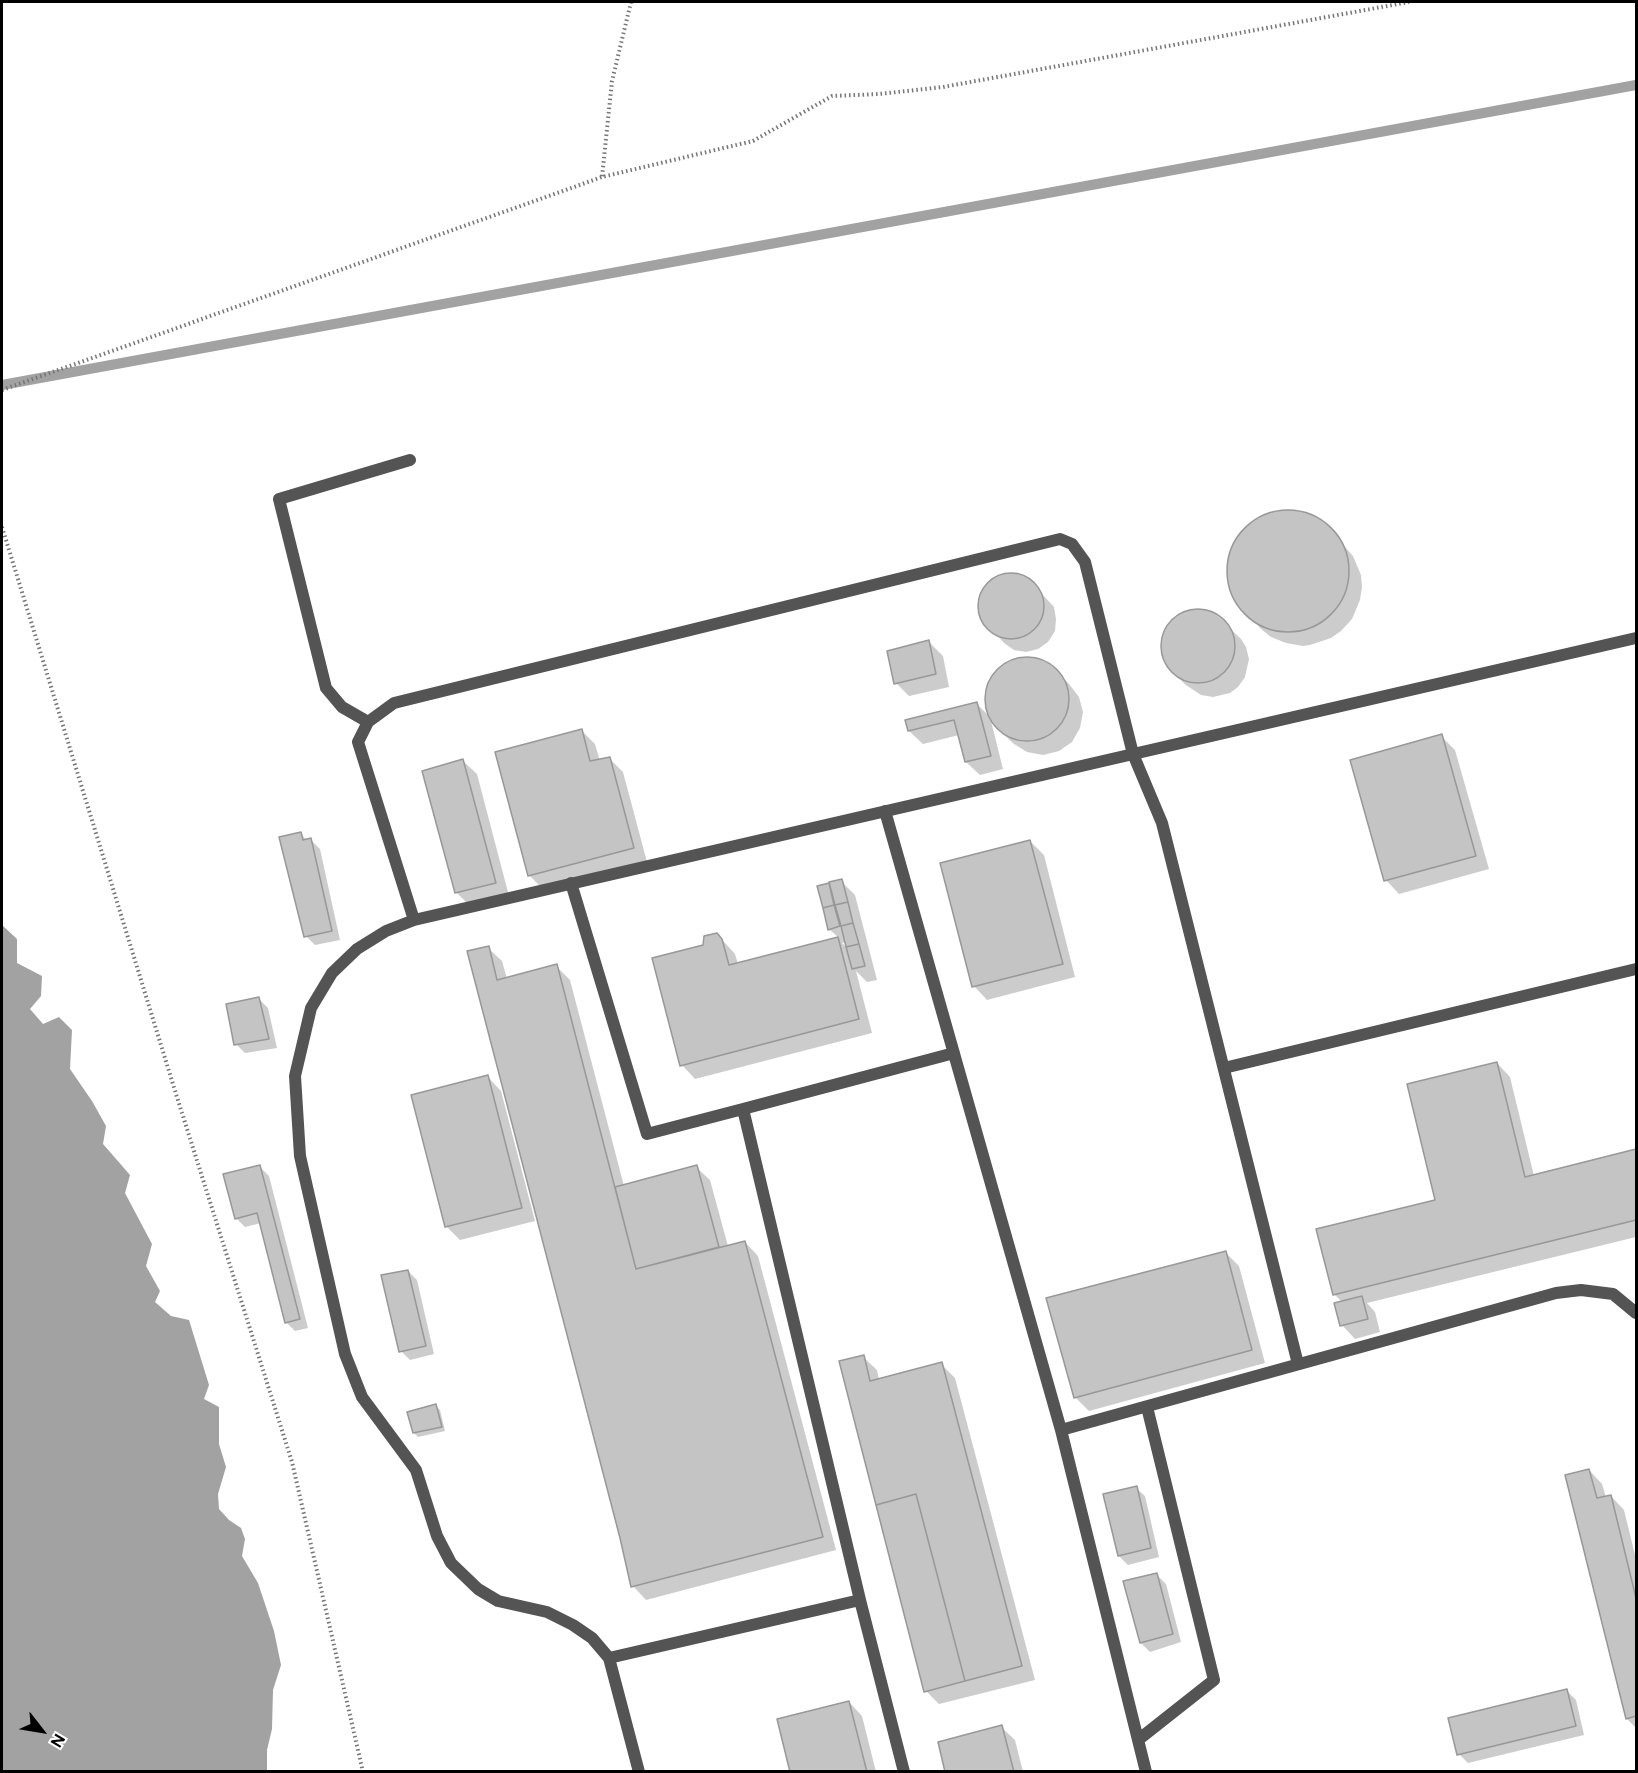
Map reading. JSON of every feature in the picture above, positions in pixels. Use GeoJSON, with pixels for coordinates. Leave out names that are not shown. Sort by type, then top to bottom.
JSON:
{"type":"FeatureCollection","features":[{"type":"Feature","properties":{"kind":"lane"},"geometry":{"type":"LineString","coordinates":[[368,722],[342,707],[326,688],[279,499],[410,459]]}},
{"type":"Feature","properties":{"kind":"lane"},"geometry":{"type":"LineString","coordinates":[[414,920],[358,742],[368,722],[394,703],[1060,539],[1072,544],[1085,562],[1133,754],[1162,823],[1298,1364]]}},
{"type":"Feature","properties":{"kind":"lane"},"geometry":{"type":"LineString","coordinates":[[639,1772],[609,1658],[592,1638],[573,1625],[547,1612],[498,1601],[478,1589],[450,1563],[437,1536],[416,1470],[362,1397],[345,1354],[300,1156],[296,1076],[311,1008],[332,973],[357,949],[386,931],[414,920],[1636,638]]}},
{"type":"Feature","properties":{"kind":"lane"},"geometry":{"type":"LineString","coordinates":[[885,811],[1061,1430],[1146,1772]]}},
{"type":"Feature","properties":{"kind":"lane"},"geometry":{"type":"LineString","coordinates":[[571,884],[647,1134],[954,1053]]}},
{"type":"Feature","properties":{"kind":"lane"},"geometry":{"type":"LineString","coordinates":[[1224,1068],[1636,969]]}},
{"type":"Feature","properties":{"kind":"lane"},"geometry":{"type":"LineString","coordinates":[[743,1109],[860,1600],[904,1772]]}},
{"type":"Feature","properties":{"kind":"lane"},"geometry":{"type":"LineString","coordinates":[[1061,1430],[1556,1293],[1581,1290],[1613,1294],[1636,1313]]}},
{"type":"Feature","properties":{"kind":"lane"},"geometry":{"type":"LineString","coordinates":[[1138,1740],[1214,1680],[1147,1407]]}},
{"type":"Feature","properties":{"kind":"lane"},"geometry":{"type":"LineString","coordinates":[[609,1658],[860,1600]]}},
{"type":"Feature","properties":{"kind":"path"},"geometry":{"type":"LineString","coordinates":[[602,177],[612,81],[631,2]]}},
{"type":"Feature","properties":{"kind":"path"},"geometry":{"type":"LineString","coordinates":[[2,390],[602,177],[753,141],[831,96],[879,94],[943,87],[1409,2]]}},
{"type":"Feature","properties":{"kind":"path"},"geometry":{"type":"LineString","coordinates":[[2,526],[292,1462],[363,1772]]}},
{"type":"Feature","properties":{"kind":"shaded area"},"geometry":{"type":"Polygon","coordinates":[[[2,925],[17,939],[17,963],[42,976],[41,996],[30,1009],[43,1024],[59,1017],[72,1030],[70,1069],[106,1126],[103,1144],[130,1175],[125,1193],[152,1244],[146,1266],[160,1291],[155,1302],[171,1316],[189,1320],[209,1385],[204,1399],[219,1407],[219,1444],[226,1467],[218,1494],[219,1509],[241,1528],[245,1539],[242,1556],[258,1583],[274,1631],[281,1665],[273,1690],[272,1729],[267,1750],[267,1771],[2,1771],[2,925]]]}},
{"type":"Feature","properties":{"kind":"building"},"geometry":{"type":"Polygon","coordinates":[[[1288,510],[1311,515],[1331,528],[1344,548],[1349,571],[1344,594],[1331,614],[1311,627],[1288,632],[1265,627],[1245,614],[1232,594],[1227,571],[1232,548],[1245,528],[1265,515],[1288,510]]]}},
{"type":"Feature","properties":{"kind":"building"},"geometry":{"type":"Polygon","coordinates":[[[1011,573],[1024,576],[1034,583],[1041,593],[1044,606],[1041,619],[1034,629],[1024,636],[1011,639],[998,636],[988,629],[981,619],[978,606],[981,593],[988,583],[998,576],[1011,573]]]}},
{"type":"Feature","properties":{"kind":"building"},"geometry":{"type":"Polygon","coordinates":[[[1191,609],[1205,609],[1219,615],[1229,625],[1235,639],[1235,653],[1229,667],[1219,677],[1205,683],[1191,683],[1177,677],[1167,667],[1161,653],[1161,639],[1167,625],[1177,615],[1191,609]]]}},
{"type":"Feature","properties":{"kind":"building"},"geometry":{"type":"Polygon","coordinates":[[[929,640],[936,674],[894,684],[887,651],[929,640]]]}},
{"type":"Feature","properties":{"kind":"building"},"geometry":{"type":"Polygon","coordinates":[[[1019,657],[1035,657],[1051,664],[1062,675],[1069,691],[1066,715],[1057,729],[1035,741],[1019,741],[1003,734],[992,723],[985,707],[985,691],[992,675],[1003,664],[1019,657]]]}},
{"type":"Feature","properties":{"kind":"building"},"geometry":{"type":"Polygon","coordinates":[[[977,702],[991,756],[965,762],[954,720],[908,731],[905,720],[977,702]]]}},
{"type":"Feature","properties":{"kind":"building"},"geometry":{"type":"Polygon","coordinates":[[[582,729],[590,761],[610,757],[634,848],[528,876],[495,752],[582,729]]]}},
{"type":"Feature","properties":{"kind":"building"},"geometry":{"type":"Polygon","coordinates":[[[1442,734],[1476,856],[1384,881],[1350,760],[1442,734]]]}},
{"type":"Feature","properties":{"kind":"building"},"geometry":{"type":"Polygon","coordinates":[[[463,759],[496,883],[455,893],[422,771],[463,759]]]}},
{"type":"Feature","properties":{"kind":"building"},"geometry":{"type":"Polygon","coordinates":[[[301,832],[303,840],[311,838],[332,931],[304,937],[279,837],[301,832]]]}},
{"type":"Feature","properties":{"kind":"building"},"geometry":{"type":"Polygon","coordinates":[[[1030,840],[1063,964],[972,987],[940,863],[1030,840]]]}},
{"type":"Feature","properties":{"kind":"building"},"geometry":{"type":"Polygon","coordinates":[[[842,879],[848,902],[835,905],[829,882],[842,879]]]}},
{"type":"Feature","properties":{"kind":"building"},"geometry":{"type":"Polygon","coordinates":[[[829,883],[834,905],[823,908],[817,886],[829,883]]]}},
{"type":"Feature","properties":{"kind":"building"},"geometry":{"type":"Polygon","coordinates":[[[848,902],[853,923],[841,926],[835,905],[848,902]]]}},
{"type":"Feature","properties":{"kind":"building"},"geometry":{"type":"Polygon","coordinates":[[[834,905],[840,926],[828,930],[823,908],[834,905]]]}},
{"type":"Feature","properties":{"kind":"building"},"geometry":{"type":"Polygon","coordinates":[[[853,923],[859,944],[846,947],[841,926],[853,923]]]}},
{"type":"Feature","properties":{"kind":"building"},"geometry":{"type":"Polygon","coordinates":[[[717,933],[722,939],[729,965],[838,937],[859,1019],[680,1066],[652,958],[703,945],[704,936],[717,933]]]}},
{"type":"Feature","properties":{"kind":"building"},"geometry":{"type":"Polygon","coordinates":[[[859,944],[865,966],[852,969],[846,947],[859,944]]]}},
{"type":"Feature","properties":{"kind":"building"},"geometry":{"type":"Polygon","coordinates":[[[489,946],[497,980],[557,964],[636,1269],[745,1241],[823,1537],[631,1587],[467,951],[489,946]]]}},
{"type":"Feature","properties":{"kind":"building"},"geometry":{"type":"Polygon","coordinates":[[[259,997],[269,1039],[234,1045],[226,1004],[259,997]]]}},
{"type":"Feature","properties":{"kind":"building"},"geometry":{"type":"Polygon","coordinates":[[[1497,1062],[1525,1177],[1636,1149],[1636,1220],[1333,1295],[1316,1229],[1435,1200],[1407,1084],[1497,1062]]]}},
{"type":"Feature","properties":{"kind":"building"},"geometry":{"type":"Polygon","coordinates":[[[488,1075],[522,1208],[445,1227],[411,1095],[488,1075]]]}},
{"type":"Feature","properties":{"kind":"building"},"geometry":{"type":"Polygon","coordinates":[[[260,1165],[300,1319],[285,1323],[257,1213],[235,1219],[223,1174],[260,1165]]]}},
{"type":"Feature","properties":{"kind":"building"},"geometry":{"type":"Polygon","coordinates":[[[697,1165],[719,1247],[636,1269],[615,1187],[697,1165]]]}},
{"type":"Feature","properties":{"kind":"building"},"geometry":{"type":"Polygon","coordinates":[[[1226,1251],[1252,1350],[1074,1398],[1046,1298],[1226,1251]]]}},
{"type":"Feature","properties":{"kind":"building"},"geometry":{"type":"Polygon","coordinates":[[[408,1270],[426,1346],[399,1352],[381,1275],[408,1270]]]}},
{"type":"Feature","properties":{"kind":"building"},"geometry":{"type":"Polygon","coordinates":[[[1362,1296],[1368,1319],[1340,1326],[1334,1303],[1362,1296]]]}},
{"type":"Feature","properties":{"kind":"building"},"geometry":{"type":"Polygon","coordinates":[[[864,1355],[870,1381],[942,1362],[1022,1666],[965,1681],[916,1494],[876,1505],[839,1361],[864,1355]]]}},
{"type":"Feature","properties":{"kind":"building"},"geometry":{"type":"Polygon","coordinates":[[[436,1404],[442,1427],[413,1433],[407,1412],[436,1404]]]}},
{"type":"Feature","properties":{"kind":"building"},"geometry":{"type":"Polygon","coordinates":[[[1589,1469],[1597,1498],[1611,1495],[1636,1598],[1636,1716],[1626,1719],[1565,1475],[1589,1469]]]}},
{"type":"Feature","properties":{"kind":"building"},"geometry":{"type":"Polygon","coordinates":[[[1137,1486],[1151,1548],[1118,1556],[1103,1494],[1137,1486]]]}},
{"type":"Feature","properties":{"kind":"building"},"geometry":{"type":"Polygon","coordinates":[[[916,1494],[965,1681],[924,1692],[876,1505],[916,1494]]]}},
{"type":"Feature","properties":{"kind":"building"},"geometry":{"type":"Polygon","coordinates":[[[1157,1573],[1173,1634],[1140,1643],[1123,1581],[1157,1573]]]}},
{"type":"Feature","properties":{"kind":"building"},"geometry":{"type":"Polygon","coordinates":[[[1567,1689],[1576,1726],[1457,1755],[1448,1718],[1567,1689]]]}},
{"type":"Feature","properties":{"kind":"building"},"geometry":{"type":"Polygon","coordinates":[[[849,1701],[867,1772],[790,1772],[777,1719],[849,1701]]]}},
{"type":"Feature","properties":{"kind":"building"},"geometry":{"type":"Polygon","coordinates":[[[1002,1725],[1014,1772],[945,1772],[938,1742],[1002,1725]]]}},
{"type":"Feature","properties":{"kind":"waterway"},"geometry":{"type":"LineString","coordinates":[[2,385],[1636,85]]}}]}
